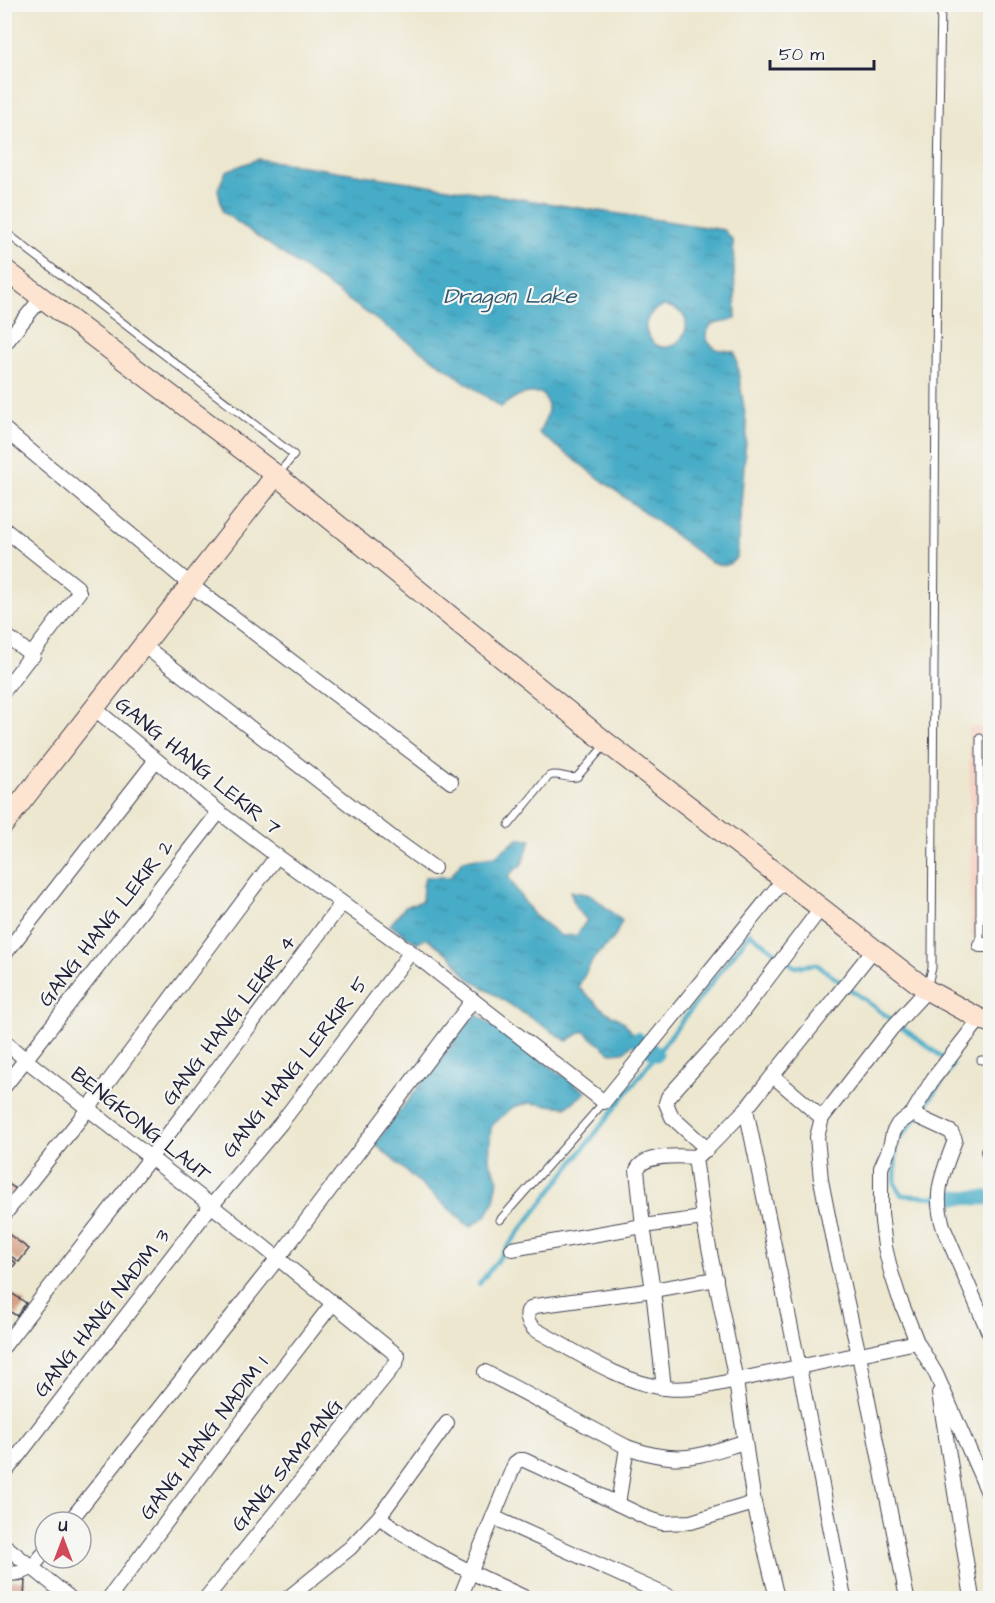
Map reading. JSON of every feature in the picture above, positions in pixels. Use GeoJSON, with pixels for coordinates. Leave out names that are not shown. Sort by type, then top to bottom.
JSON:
{"type":"FeatureCollection","features":[{"type":"Feature","properties":{"kind":"main road"},"geometry":{"type":"LineString","coordinates":[[4,269],[276,475],[607,743],[927,990],[985,1020]]}},
{"type":"Feature","properties":{"kind":"main road"},"geometry":{"type":"LineString","coordinates":[[4,824],[276,475]]}},
{"type":"Feature","properties":{"kind":"street"},"geometry":{"type":"LineString","coordinates":[[4,345],[42,297]]}},
{"type":"Feature","properties":{"kind":"street"},"geometry":{"type":"LineString","coordinates":[[4,429],[191,585],[451,782]]}},
{"type":"Feature","properties":{"kind":"street"},"geometry":{"type":"LineString","coordinates":[[4,530],[78,590],[77,595],[33,656],[4,692]]}},
{"type":"Feature","properties":{"kind":"street"},"geometry":{"type":"LineString","coordinates":[[4,634],[33,656]]}},
{"type":"Feature","properties":{"kind":"street"},"geometry":{"type":"LineString","coordinates":[[143,645],[434,868]]}},
{"type":"Feature","properties":{"kind":"street","name":"GANG HANG LEKIR 7"},"geometry":{"type":"LineString","coordinates":[[94,708],[219,812],[411,952],[604,1101]]}},
{"type":"Feature","properties":{"kind":"street"},"geometry":{"type":"LineString","coordinates":[[4,955],[156,760]]}},
{"type":"Feature","properties":{"kind":"street","name":"GANG HANG LEKIR 2"},"geometry":{"type":"LineString","coordinates":[[4,1087],[219,812]]}},
{"type":"Feature","properties":{"kind":"street"},"geometry":{"type":"LineString","coordinates":[[4,1215],[88,1109],[277,856]]}},
{"type":"Feature","properties":{"kind":"street"},"geometry":{"type":"LineString","coordinates":[[604,1101],[784,879]]}},
{"type":"Feature","properties":{"kind":"street","name":"GANG HANG LEKIR 4"},"geometry":{"type":"LineString","coordinates":[[4,1346],[151,1157],[342,903]]}},
{"type":"Feature","properties":{"kind":"street"},"geometry":{"type":"LineString","coordinates":[[707,1149],[672,1117],[666,1103],[668,1097],[727,1032],[821,908]]}},
{"type":"Feature","properties":{"kind":"street"},"geometry":{"type":"LineString","coordinates":[[664,1388],[643,1226],[639,1165],[645,1161],[676,1155],[694,1157],[707,1149],[746,1109],[874,949]]}},
{"type":"Feature","properties":{"kind":"street","name":"GANG HANG LERKIR 5"},"geometry":{"type":"LineString","coordinates":[[211,1206],[281,1123],[411,952]]}},
{"type":"Feature","properties":{"kind":"street"},"geometry":{"type":"LineString","coordinates":[[907,1599],[859,1355],[821,1180],[817,1137],[822,1118],[891,1029],[927,990]]}},
{"type":"Feature","properties":{"kind":"street"},"geometry":{"type":"LineString","coordinates":[[78,1510],[278,1259],[473,1000]]}},
{"type":"Feature","properties":{"kind":"street"},"geometry":{"type":"LineString","coordinates":[[985,1020],[933,1079],[916,1116],[898,1124],[892,1133],[890,1147],[881,1168],[881,1213],[891,1272],[917,1342],[936,1374],[990,1497]]}},
{"type":"Feature","properties":{"kind":"street","name":"BENGKONG LAUT"},"geometry":{"type":"LineString","coordinates":[[4,1041],[398,1356]]}},
{"type":"Feature","properties":{"kind":"street"},"geometry":{"type":"LineString","coordinates":[[772,1076],[822,1118]]}},
{"type":"Feature","properties":{"kind":"street"},"geometry":{"type":"LineString","coordinates":[[746,1109],[800,1367],[844,1599]]}},
{"type":"Feature","properties":{"kind":"street"},"geometry":{"type":"LineString","coordinates":[[916,1116],[951,1132],[955,1140],[938,1188],[940,1214],[990,1335]]}},
{"type":"Feature","properties":{"kind":"street"},"geometry":{"type":"LineString","coordinates":[[694,1157],[703,1218],[736,1381],[754,1503],[777,1599]]}},
{"type":"Feature","properties":{"kind":"street","name":"GANG HANG NADIM 3"},"geometry":{"type":"LineString","coordinates":[[4,1474],[211,1206]]}},
{"type":"Feature","properties":{"kind":"street"},"geometry":{"type":"LineString","coordinates":[[512,1249],[703,1218]]}},
{"type":"Feature","properties":{"kind":"street"},"geometry":{"type":"LineString","coordinates":[[716,1279],[535,1306],[528,1311],[527,1319],[534,1329],[610,1370],[634,1381],[664,1388],[688,1389],[736,1381],[917,1342]]}},
{"type":"Feature","properties":{"kind":"street","name":"GANG HANG NADIM 1"},"geometry":{"type":"LineString","coordinates":[[109,1599],[333,1304]]}},
{"type":"Feature","properties":{"kind":"street","name":"GANG SAMPANG"},"geometry":{"type":"LineString","coordinates":[[206,1599],[396,1363],[398,1356]]}},
{"type":"Feature","properties":{"kind":"street"},"geometry":{"type":"LineString","coordinates":[[485,1372],[627,1447],[646,1453],[670,1458],[695,1456],[744,1442]]}},
{"type":"Feature","properties":{"kind":"street"},"geometry":{"type":"LineString","coordinates":[[936,1374],[972,1599]]}},
{"type":"Feature","properties":{"kind":"street"},"geometry":{"type":"LineString","coordinates":[[288,1599],[350,1548],[380,1517],[447,1423]]}},
{"type":"Feature","properties":{"kind":"street"},"geometry":{"type":"LineString","coordinates":[[618,1504],[627,1447]]}},
{"type":"Feature","properties":{"kind":"street"},"geometry":{"type":"LineString","coordinates":[[460,1599],[515,1463],[519,1460],[524,1460],[649,1520],[663,1523],[691,1522],[754,1503]]}},
{"type":"Feature","properties":{"kind":"street"},"geometry":{"type":"LineString","coordinates":[[380,1517],[400,1533],[526,1599]]}},
{"type":"Feature","properties":{"kind":"street"},"geometry":{"type":"LineString","coordinates":[[493,1517],[672,1599]]}},
{"type":"Feature","properties":{"kind":"street"},"geometry":{"type":"LineString","coordinates":[[4,1545],[33,1557]]}},
{"type":"Feature","properties":{"kind":"street"},"geometry":{"type":"LineString","coordinates":[[4,1574],[22,1574],[33,1565]]}},
{"type":"Feature","properties":{"kind":"street"},"geometry":{"type":"LineString","coordinates":[[47,1570],[70,1599]]}},
{"type":"Feature","properties":{"kind":"lane"},"geometry":{"type":"LineString","coordinates":[[927,990],[932,956],[941,4]]}},
{"type":"Feature","properties":{"kind":"lane"},"geometry":{"type":"LineString","coordinates":[[4,231],[294,455],[276,475]]}},
{"type":"Feature","properties":{"kind":"lane"},"geometry":{"type":"LineString","coordinates":[[980,738],[980,916],[985,945]]}},
{"type":"Feature","properties":{"kind":"lane"},"geometry":{"type":"LineString","coordinates":[[509,825],[544,780],[555,774],[577,777],[607,743]]}},
{"type":"Feature","properties":{"kind":"lane"},"geometry":{"type":"LineString","coordinates":[[980,916],[990,916]]}},
{"type":"Feature","properties":{"kind":"lane"},"geometry":{"type":"LineString","coordinates":[[981,1060],[990,1060]]}},
{"type":"Feature","properties":{"kind":"lane"},"geometry":{"type":"LineString","coordinates":[[500,1220],[604,1101]]}},
{"type":"Feature","properties":{"kind":"shaded area"},"geometry":{"type":"Polygon","coordinates":[[[969,727],[990,727],[990,936],[971,936],[969,727]]]}},
{"type":"Feature","properties":{"kind":"water","name":"Dragon Lake"},"geometry":{"type":"Polygon","coordinates":[[[258,159],[724,230],[733,241],[736,319],[711,325],[706,334],[708,342],[716,349],[735,352],[747,427],[737,557],[726,565],[712,563],[539,433],[548,408],[541,393],[519,396],[501,407],[223,212],[218,189],[226,171],[258,159]],[[665,306],[655,310],[648,317],[647,332],[657,345],[667,347],[675,344],[682,337],[686,328],[685,319],[679,311],[665,306]]]}},
{"type":"Feature","properties":{"kind":"water"},"geometry":{"type":"Polygon","coordinates":[[[518,839],[531,840],[522,864],[508,876],[534,915],[561,936],[577,935],[587,920],[576,908],[570,891],[591,895],[622,921],[614,938],[594,958],[578,987],[605,1011],[624,1022],[637,1039],[624,1052],[611,1053],[583,1031],[567,1041],[467,977],[452,957],[427,938],[417,943],[390,925],[405,907],[422,901],[425,877],[450,877],[463,860],[495,856],[518,839]]]}},
{"type":"Feature","properties":{"kind":"water"},"geometry":{"type":"Polygon","coordinates":[[[476,1014],[586,1092],[567,1107],[529,1103],[513,1107],[491,1126],[489,1160],[498,1179],[494,1202],[486,1216],[470,1227],[375,1144],[476,1014]]]}},
{"type":"Feature","properties":{"kind":"building"},"geometry":{"type":"Polygon","coordinates":[[[4,1181],[16,1189],[7,1202],[4,1200],[4,1181]]]}},
{"type":"Feature","properties":{"kind":"building"},"geometry":{"type":"Polygon","coordinates":[[[7,1233],[29,1249],[19,1262],[4,1251],[4,1236],[7,1233]]]}},
{"type":"Feature","properties":{"kind":"building"},"geometry":{"type":"Polygon","coordinates":[[[4,1255],[16,1263],[4,1279],[4,1255]]]}},
{"type":"Feature","properties":{"kind":"building"},"geometry":{"type":"Polygon","coordinates":[[[4,1288],[26,1303],[17,1316],[4,1308],[4,1288]]]}},
{"type":"Feature","properties":{"kind":"building"},"geometry":{"type":"Polygon","coordinates":[[[7,1580],[25,1581],[24,1598],[7,1598],[7,1580]]]}},
{"type":"Feature","properties":{"kind":"waterway"},"geometry":{"type":"LineString","coordinates":[[479,1284],[750,933],[795,967],[816,964],[953,1065],[922,1111],[896,1143],[895,1184],[902,1195],[934,1197]]}},
{"type":"Feature","properties":{"kind":"waterway"},"geometry":{"type":"LineString","coordinates":[[637,1039],[656,1054]]}},
{"type":"Feature","properties":{"kind":"waterway"},"geometry":{"type":"LineString","coordinates":[[942,1197],[990,1198]]}}]}
